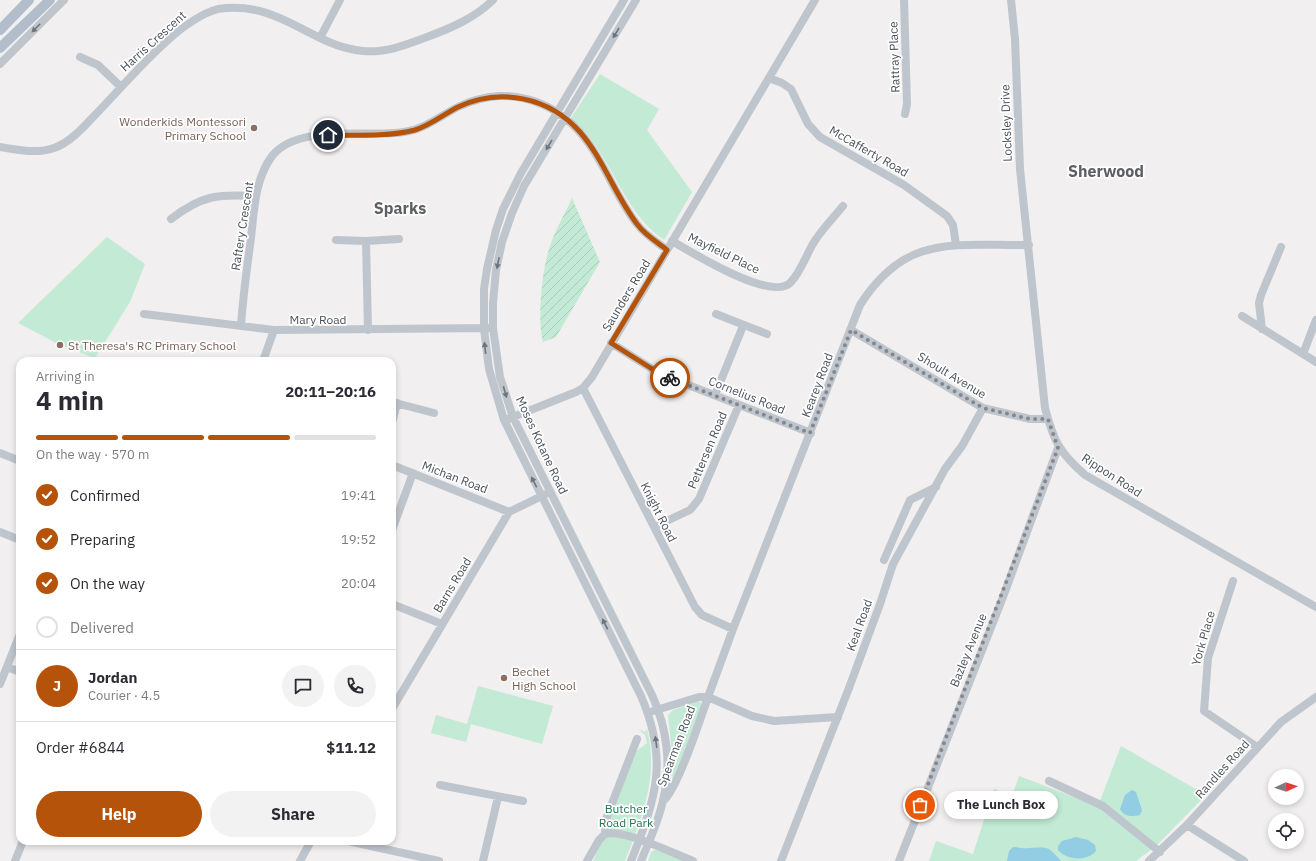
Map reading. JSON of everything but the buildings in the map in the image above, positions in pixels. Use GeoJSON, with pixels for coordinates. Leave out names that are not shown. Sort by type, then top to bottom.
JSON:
{"type":"FeatureCollection","features":[{"type":"Feature","properties":{"kind":"main road"},"geometry":{"type":"LineString","coordinates":[[0,30],[29,0]]}},
{"type":"Feature","properties":{"kind":"main road"},"geometry":{"type":"LineString","coordinates":[[0,48],[50,0]]}},
{"type":"Feature","properties":{"kind":"street"},"geometry":{"type":"LineString","coordinates":[[0,64],[64,0]]}},
{"type":"Feature","properties":{"kind":"street"},"geometry":{"type":"LineString","coordinates":[[321,36],[340,0]]}},
{"type":"Feature","properties":{"kind":"street","name":"Harris Crescent"},"geometry":{"type":"LineString","coordinates":[[0,147],[39,151],[54,148],[68,140],[85,126],[121,87],[187,23],[208,12],[218,9],[243,7],[268,11],[281,15],[336,44],[354,50],[377,52],[394,49],[447,29],[467,20],[493,0]]}},
{"type":"Feature","properties":{"kind":"street","name":"Moses Kotane Road"},"geometry":{"type":"LineString","coordinates":[[636,0],[524,186],[507,227],[496,270],[493,328],[499,371],[513,417],[658,709],[664,727],[667,753],[667,776],[663,801],[641,861]]}},
{"type":"Feature","properties":{"kind":"street","name":"Saunders Road"},"geometry":{"type":"LineString","coordinates":[[504,420],[583,388],[592,377],[815,0]]}},
{"type":"Feature","properties":{"kind":"street","name":"Rattray Place"},"geometry":{"type":"LineString","coordinates":[[904,0],[907,104],[905,114]]}},
{"type":"Feature","properties":{"kind":"street","name":"Locksley Drive"},"geometry":{"type":"LineString","coordinates":[[1011,0],[1015,39],[1020,169],[1029,245]]}},
{"type":"Feature","properties":{"kind":"street"},"geometry":{"type":"LineString","coordinates":[[623,2],[631,8]]}},
{"type":"Feature","properties":{"kind":"street","name":"Moses Kotane Road"},"geometry":{"type":"LineString","coordinates":[[623,2],[510,192],[496,230],[489,255],[484,290],[484,329],[489,369],[504,420],[648,713],[655,734],[658,770],[653,800],[640,840],[631,861]]}},
{"type":"Feature","properties":{"kind":"street"},"geometry":{"type":"LineString","coordinates":[[592,54],[600,59]]}},
{"type":"Feature","properties":{"kind":"street"},"geometry":{"type":"LineString","coordinates":[[80,57],[98,65],[121,87]]}},
{"type":"Feature","properties":{"kind":"street","name":"McCafferty Road"},"geometry":{"type":"LineString","coordinates":[[769,78],[782,83],[791,89],[808,124],[820,137],[904,185],[947,216],[953,225],[956,245]]}},
{"type":"Feature","properties":{"kind":"street","name":"Raftery Crescent"},"geometry":{"type":"LineString","coordinates":[[241,326],[256,196],[262,174],[274,154],[279,149],[299,138],[321,135],[405,132],[423,127],[468,103],[490,97],[509,97],[543,104],[557,112],[577,128],[597,154],[638,225],[667,250]]}},
{"type":"Feature","properties":{"kind":"street"},"geometry":{"type":"LineString","coordinates":[[171,219],[192,205],[210,197],[236,195],[256,196]]}},
{"type":"Feature","properties":{"kind":"street","name":"Mayfield Place"},"geometry":{"type":"LineString","coordinates":[[672,241],[744,279],[778,288],[787,285],[793,280],[816,239],[843,206]]}},
{"type":"Feature","properties":{"kind":"street"},"geometry":{"type":"LineString","coordinates":[[336,240],[399,239]]}},
{"type":"Feature","properties":{"kind":"street"},"geometry":{"type":"LineString","coordinates":[[366,240],[368,330]]}},
{"type":"Feature","properties":{"kind":"street","name":"Kearey Road"},"geometry":{"type":"LineString","coordinates":[[708,697],[732,629],[860,305],[873,285],[890,268],[918,252],[956,245],[1029,245]]}},
{"type":"Feature","properties":{"kind":"street","name":"Rippon Road"},"geometry":{"type":"LineString","coordinates":[[1029,245],[1042,386],[1048,419],[1058,448],[1066,458],[1085,475],[1316,607]]}},
{"type":"Feature","properties":{"kind":"street"},"geometry":{"type":"LineString","coordinates":[[1262,329],[1259,303],[1260,294],[1280,247]]}},
{"type":"Feature","properties":{"kind":"street","name":"Mary Road"},"geometry":{"type":"LineString","coordinates":[[144,314],[274,330],[493,328]]}},
{"type":"Feature","properties":{"kind":"street"},"geometry":{"type":"LineString","coordinates":[[716,314],[743,326],[768,334]]}},
{"type":"Feature","properties":{"kind":"street"},"geometry":{"type":"LineString","coordinates":[[1242,316],[1316,362]]}},
{"type":"Feature","properties":{"kind":"street"},"geometry":{"type":"LineString","coordinates":[[1303,354],[1316,320]]}},
{"type":"Feature","properties":{"kind":"street"},"geometry":{"type":"LineString","coordinates":[[715,395],[743,326]]}},
{"type":"Feature","properties":{"kind":"street"},"geometry":{"type":"LineString","coordinates":[[264,357],[274,330]]}},
{"type":"Feature","properties":{"kind":"street","name":"Shoult Avenue"},"geometry":{"type":"LineString","coordinates":[[851,330],[983,408],[1030,419],[1048,419]]}},
{"type":"Feature","properties":{"kind":"street","name":"Cornelius Road"},"geometry":{"type":"LineString","coordinates":[[611,343],[657,372],[810,433]]}},
{"type":"Feature","properties":{"kind":"street","name":"Knight Road"},"geometry":{"type":"LineString","coordinates":[[583,388],[695,607],[708,618],[732,629]]}},
{"type":"Feature","properties":{"kind":"street"},"geometry":{"type":"LineString","coordinates":[[396,403],[434,413]]}},
{"type":"Feature","properties":{"kind":"street","name":"Pettersen Road"},"geometry":{"type":"LineString","coordinates":[[654,527],[690,510],[699,499],[739,405]]}},
{"type":"Feature","properties":{"kind":"street","name":"Keal Road"},"geometry":{"type":"LineString","coordinates":[[781,861],[838,717],[880,604],[893,564],[945,470],[966,440],[983,408]]}},
{"type":"Feature","properties":{"kind":"street","name":"Bazley Avenue"},"geometry":{"type":"LineString","coordinates":[[899,861],[1058,448]]}},
{"type":"Feature","properties":{"kind":"street"},"geometry":{"type":"LineString","coordinates":[[0,454],[16,460]]}},
{"type":"Feature","properties":{"kind":"street","name":"Michan Road"},"geometry":{"type":"LineString","coordinates":[[396,467],[509,512]]}},
{"type":"Feature","properties":{"kind":"street"},"geometry":{"type":"LineString","coordinates":[[396,519],[413,473]]}},
{"type":"Feature","properties":{"kind":"street"},"geometry":{"type":"LineString","coordinates":[[884,560],[910,500],[936,488]]}},
{"type":"Feature","properties":{"kind":"street"},"geometry":{"type":"LineString","coordinates":[[509,512],[550,492]]}},
{"type":"Feature","properties":{"kind":"street","name":"Barns Road"},"geometry":{"type":"LineString","coordinates":[[396,701],[509,512]]}},
{"type":"Feature","properties":{"kind":"street"},"geometry":{"type":"LineString","coordinates":[[0,532],[16,538]]}},
{"type":"Feature","properties":{"kind":"street","name":"York Place"},"geometry":{"type":"LineString","coordinates":[[1233,581],[1208,658],[1204,708],[1206,713],[1257,747]]}},
{"type":"Feature","properties":{"kind":"street"},"geometry":{"type":"LineString","coordinates":[[396,606],[442,624]]}},
{"type":"Feature","properties":{"kind":"street"},"geometry":{"type":"LineString","coordinates":[[0,684],[16,644]]}},
{"type":"Feature","properties":{"kind":"street"},"geometry":{"type":"LineString","coordinates":[[7,667],[16,670]]}},
{"type":"Feature","properties":{"kind":"street"},"geometry":{"type":"LineString","coordinates":[[648,713],[699,697],[708,697],[764,720],[774,721],[838,717]]}},
{"type":"Feature","properties":{"kind":"street","name":"Spearman Road"},"geometry":{"type":"LineString","coordinates":[[663,801],[670,796],[677,780],[708,697]]}},
{"type":"Feature","properties":{"kind":"street","name":"Randles Road"},"geometry":{"type":"LineString","coordinates":[[1149,861],[1187,825],[1281,722],[1316,697]]}},
{"type":"Feature","properties":{"kind":"street"},"geometry":{"type":"LineString","coordinates":[[605,834],[606,819],[637,739]]}},
{"type":"Feature","properties":{"kind":"street"},"geometry":{"type":"LineString","coordinates":[[1049,781],[1103,806],[1160,852]]}},
{"type":"Feature","properties":{"kind":"street"},"geometry":{"type":"LineString","coordinates":[[440,785],[524,801]]}},
{"type":"Feature","properties":{"kind":"street"},"geometry":{"type":"LineString","coordinates":[[483,861],[498,797]]}},
{"type":"Feature","properties":{"kind":"street"},"geometry":{"type":"LineString","coordinates":[[1187,825],[1244,861]]}},
{"type":"Feature","properties":{"kind":"street"},"geometry":{"type":"LineString","coordinates":[[587,861],[599,840],[605,834],[620,833],[693,861]]}},
{"type":"Feature","properties":{"kind":"street"},"geometry":{"type":"LineString","coordinates":[[15,861],[21,845]]}},
{"type":"Feature","properties":{"kind":"street"},"geometry":{"type":"LineString","coordinates":[[300,861],[309,845]]}},
{"type":"Feature","properties":{"kind":"street"},"geometry":{"type":"LineString","coordinates":[[366,845],[439,861]]}},
{"type":"Feature","properties":{"kind":"green space"},"geometry":{"type":"Polygon","coordinates":[[[600,74],[659,109],[647,130],[692,192],[664,240],[649,227],[637,213],[597,147],[585,131],[571,118],[600,74]]]}},
{"type":"Feature","properties":{"kind":"green space"},"geometry":{"type":"Polygon","coordinates":[[[572,198],[600,262],[556,337],[543,342],[540,307],[547,255],[557,228],[572,198]]]}},
{"type":"Feature","properties":{"kind":"green space"},"geometry":{"type":"Polygon","coordinates":[[[107,237],[145,264],[130,302],[96,357],[60,345],[18,323],[107,237]]]}},
{"type":"Feature","properties":{"kind":"green space"},"geometry":{"type":"Polygon","coordinates":[[[478,686],[553,706],[542,744],[471,724],[466,742],[431,733],[436,715],[467,724],[478,686]]]}},
{"type":"Feature","properties":{"kind":"green space"},"geometry":{"type":"Polygon","coordinates":[[[697,701],[701,702],[701,708],[672,787],[673,761],[668,715],[673,710],[697,701]]]}},
{"type":"Feature","properties":{"kind":"green space","name":"Butcher Road Park"},"geometry":{"type":"Polygon","coordinates":[[[638,729],[645,732],[647,729],[650,746],[650,780],[643,813],[625,861],[593,861],[608,827],[608,823],[635,752],[647,743],[645,735],[638,729]]]}},
{"type":"Feature","properties":{"kind":"green space"},"geometry":{"type":"Polygon","coordinates":[[[1121,746],[1206,795],[1157,845],[1136,861],[929,861],[936,841],[973,854],[994,789],[1012,796],[1019,776],[1098,806],[1121,746]]]}},
{"type":"Feature","properties":{"kind":"green space"},"geometry":{"type":"Polygon","coordinates":[[[656,849],[686,861],[648,861],[651,852],[656,849]]]}},
{"type":"Feature","properties":{"kind":"water"},"geometry":{"type":"Polygon","coordinates":[[[1132,790],[1136,792],[1142,810],[1140,815],[1129,816],[1124,814],[1120,809],[1125,795],[1132,790]]]}},
{"type":"Feature","properties":{"kind":"water"},"geometry":{"type":"Polygon","coordinates":[[[1076,837],[1088,840],[1095,845],[1096,851],[1088,857],[1072,858],[1062,854],[1058,850],[1058,846],[1062,841],[1076,837]]]}},
{"type":"Feature","properties":{"kind":"water"},"geometry":{"type":"Polygon","coordinates":[[[1013,847],[1047,848],[1061,861],[1007,861],[1009,851],[1013,847]]]}},
{"type":"Feature","properties":{"kind":"way so far"},"geometry":{"type":"LineString","coordinates":[[670,378],[810,433],[851,330],[983,408],[1030,419],[1048,419],[1055,443],[1058,448],[1037,502],[1022,547],[920,805]]}},
{"type":"Feature","properties":{"kind":"place","name":"Wonderkids Montessori Primary School"},"geometry":{"type":"Point","coordinates":[254,128]}},
{"type":"Feature","properties":{"kind":"place","name":"St Theresa's RC Primary School"},"geometry":{"type":"Point","coordinates":[60,345]}},
{"type":"Feature","properties":{"kind":"place","name":"Bechet High School"},"geometry":{"type":"Point","coordinates":[504,678]}},
{"type":"Feature","properties":{"kind":"place","name":"The Lunch Box"},"geometry":{"type":"Point","coordinates":[920,805]}},
{"type":"Feature","properties":{"kind":"district","name":"Sherwood"},"geometry":{"type":"Point","coordinates":[1106,171]}},
{"type":"Feature","properties":{"kind":"district","name":"Sparks"},"geometry":{"type":"Point","coordinates":[400,208]}},
{"type":"Feature","properties":{"kind":"route"},"geometry":{"type":"LineString","coordinates":[[328,135],[405,132],[423,127],[458,107],[479,99],[490,97],[500,96],[538,102],[557,112],[577,128],[588,141],[597,154],[619,196],[638,225],[646,234],[667,250],[611,343],[657,372],[670,378]]}}]}
